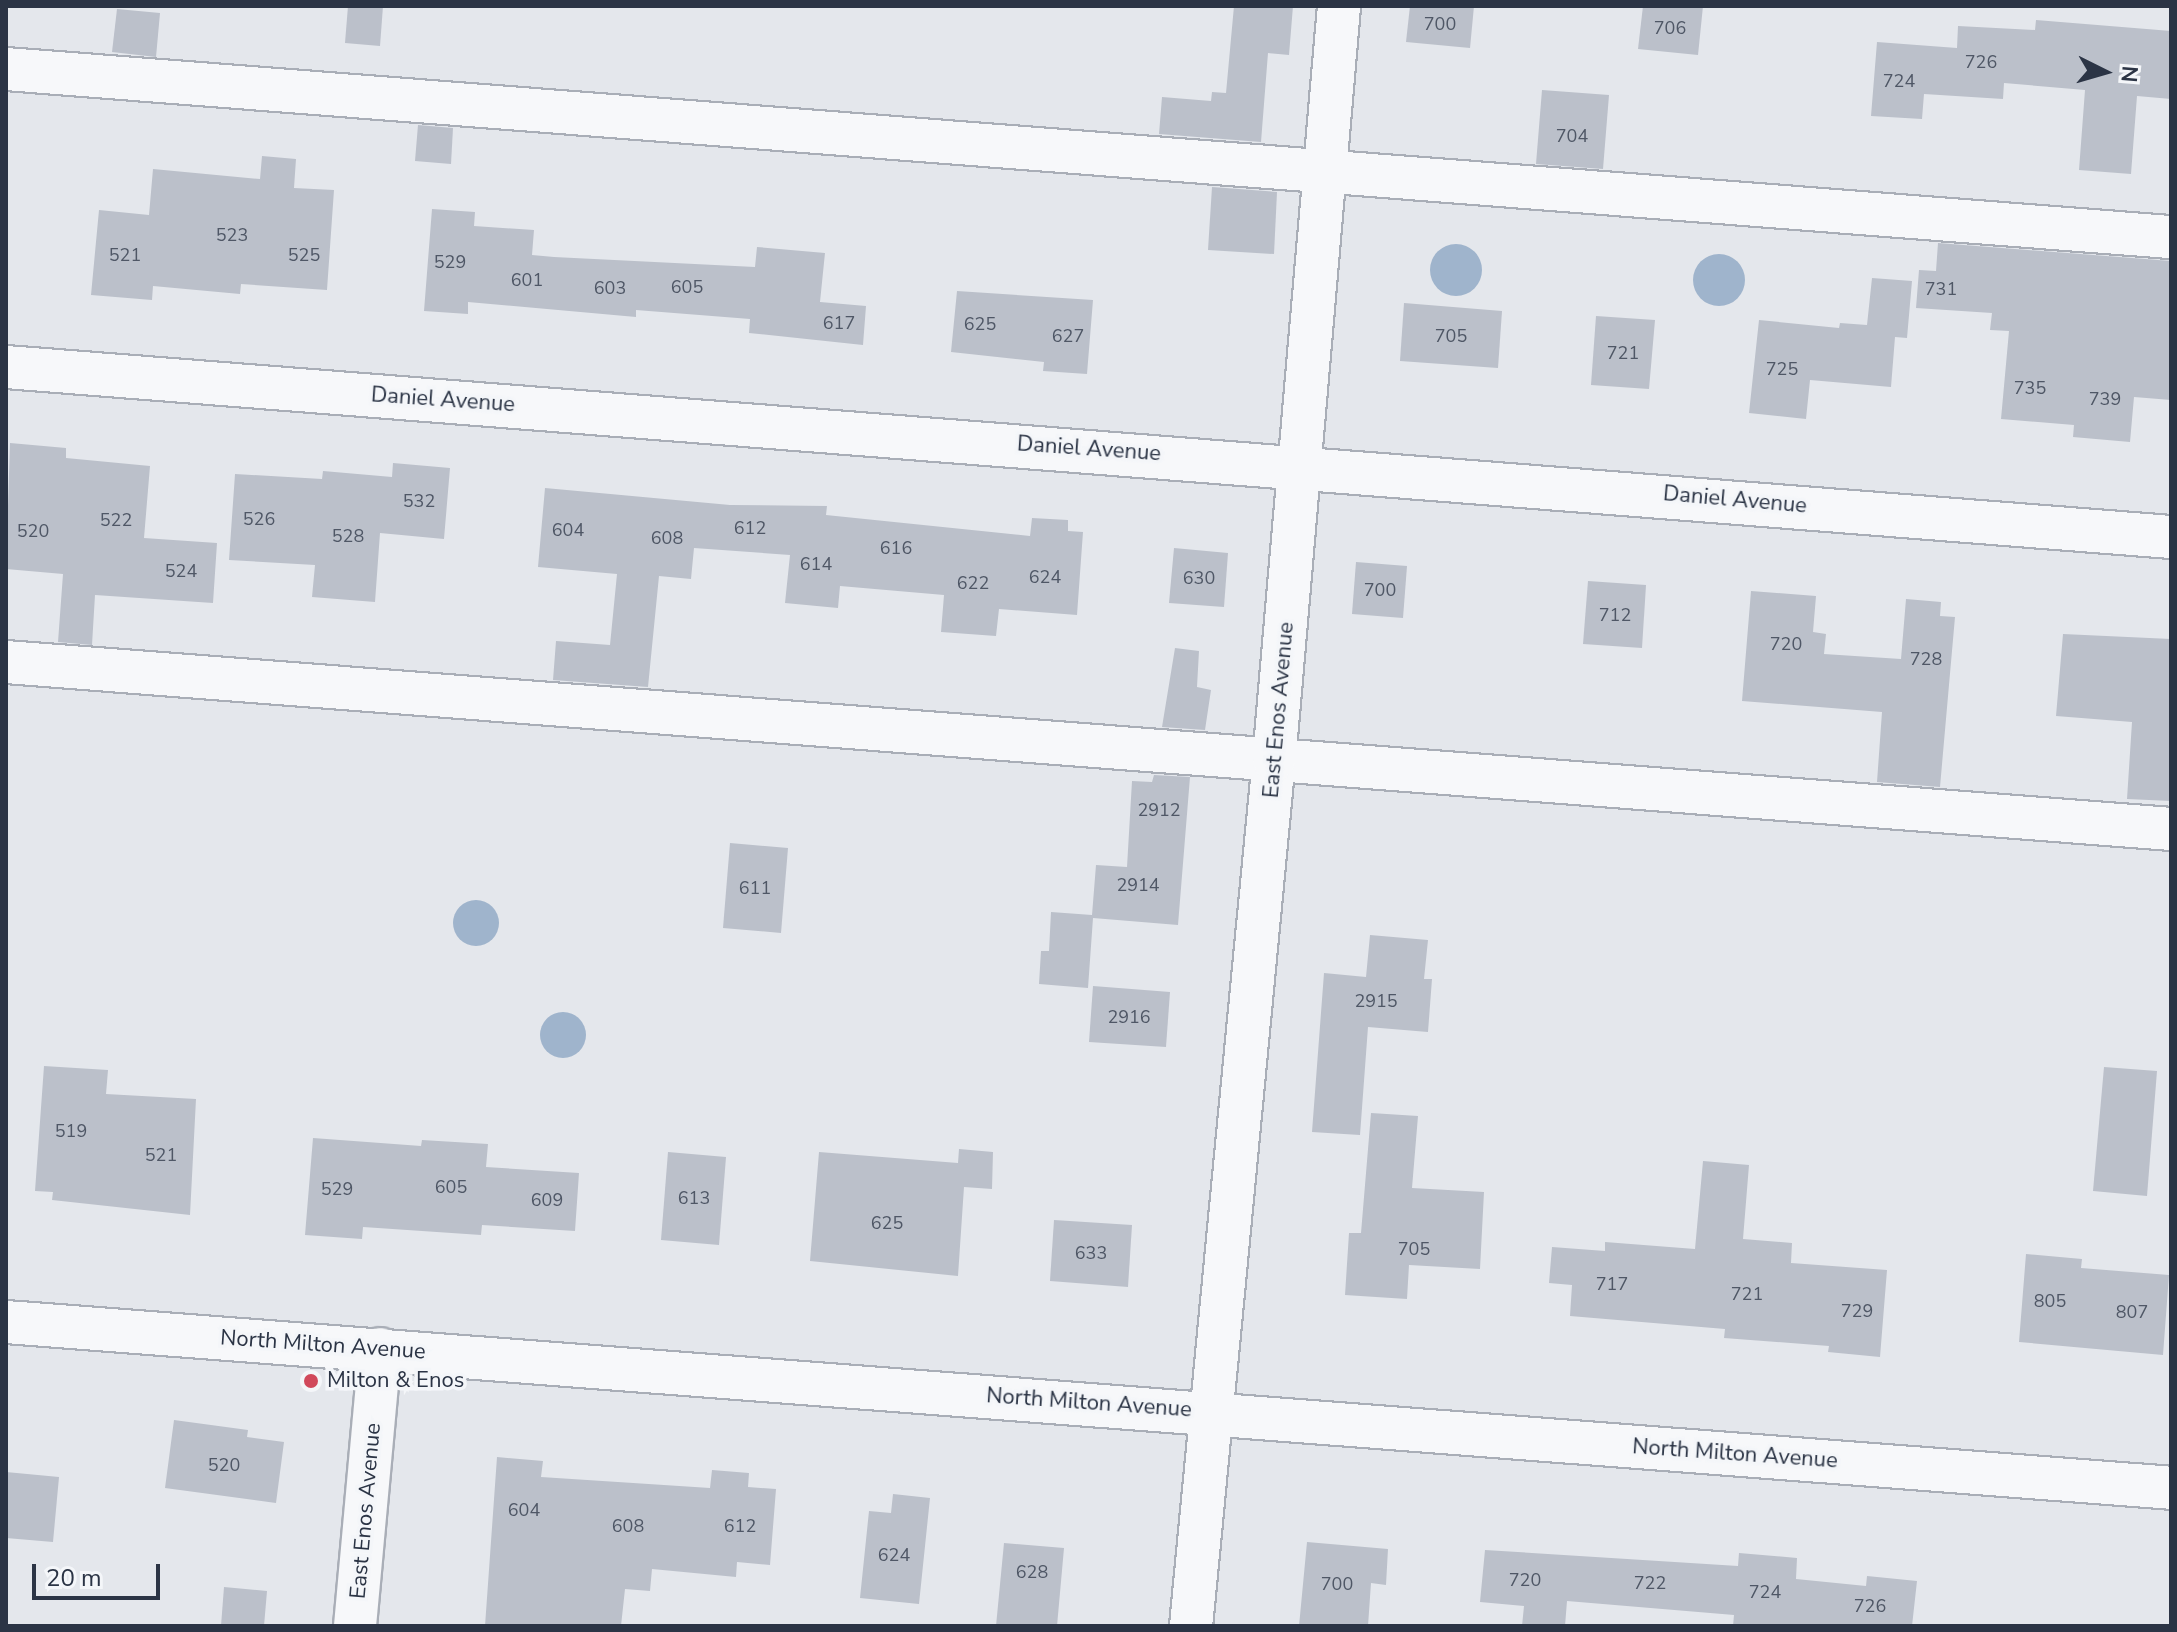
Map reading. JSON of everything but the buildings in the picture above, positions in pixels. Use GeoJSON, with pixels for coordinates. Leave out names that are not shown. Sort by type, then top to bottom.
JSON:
{"type":"FeatureCollection","features":[{"type":"Feature","properties":{"kind":"street","name":"East Enos Avenue"},"geometry":{"type":"LineString","coordinates":[[1191,1626],[1274,760],[1339,6]]}},
{"type":"Feature","properties":{"kind":"street"},"geometry":{"type":"LineString","coordinates":[[6,69],[2171,237]]}},
{"type":"Feature","properties":{"kind":"street","name":"Daniel Avenue"},"geometry":{"type":"LineString","coordinates":[[6,367],[1299,465],[2171,537]]}},
{"type":"Feature","properties":{"kind":"street"},"geometry":{"type":"LineString","coordinates":[[6,662],[2171,829]]}},
{"type":"Feature","properties":{"kind":"street","name":"North Milton Avenue"},"geometry":{"type":"LineString","coordinates":[[6,1322],[2171,1488]]}},
{"type":"Feature","properties":{"kind":"street","name":"East Enos Avenue"},"geometry":{"type":"LineString","coordinates":[[355,1626],[380,1349]]}},
{"type":"Feature","properties":{"kind":"water"},"geometry":{"type":"Polygon","coordinates":[[[1456,244],[1475,251],[1482,270],[1475,289],[1456,296],[1437,289],[1430,270],[1437,251],[1456,244]]]}},
{"type":"Feature","properties":{"kind":"water"},"geometry":{"type":"Polygon","coordinates":[[[1719,254],[1738,261],[1745,280],[1738,299],[1719,306],[1700,299],[1693,280],[1700,261],[1719,254]]]}},
{"type":"Feature","properties":{"kind":"water"},"geometry":{"type":"Polygon","coordinates":[[[476,900],[492,907],[499,923],[492,939],[476,946],[460,939],[453,923],[460,907],[476,900]]]}},
{"type":"Feature","properties":{"kind":"water"},"geometry":{"type":"Polygon","coordinates":[[[563,1012],[579,1019],[586,1035],[579,1051],[563,1058],[547,1051],[540,1035],[547,1019],[563,1012]]]}},
{"type":"Feature","properties":{"kind":"place","name":"Milton & Enos"},"geometry":{"type":"Point","coordinates":[311,1381]}}]}
